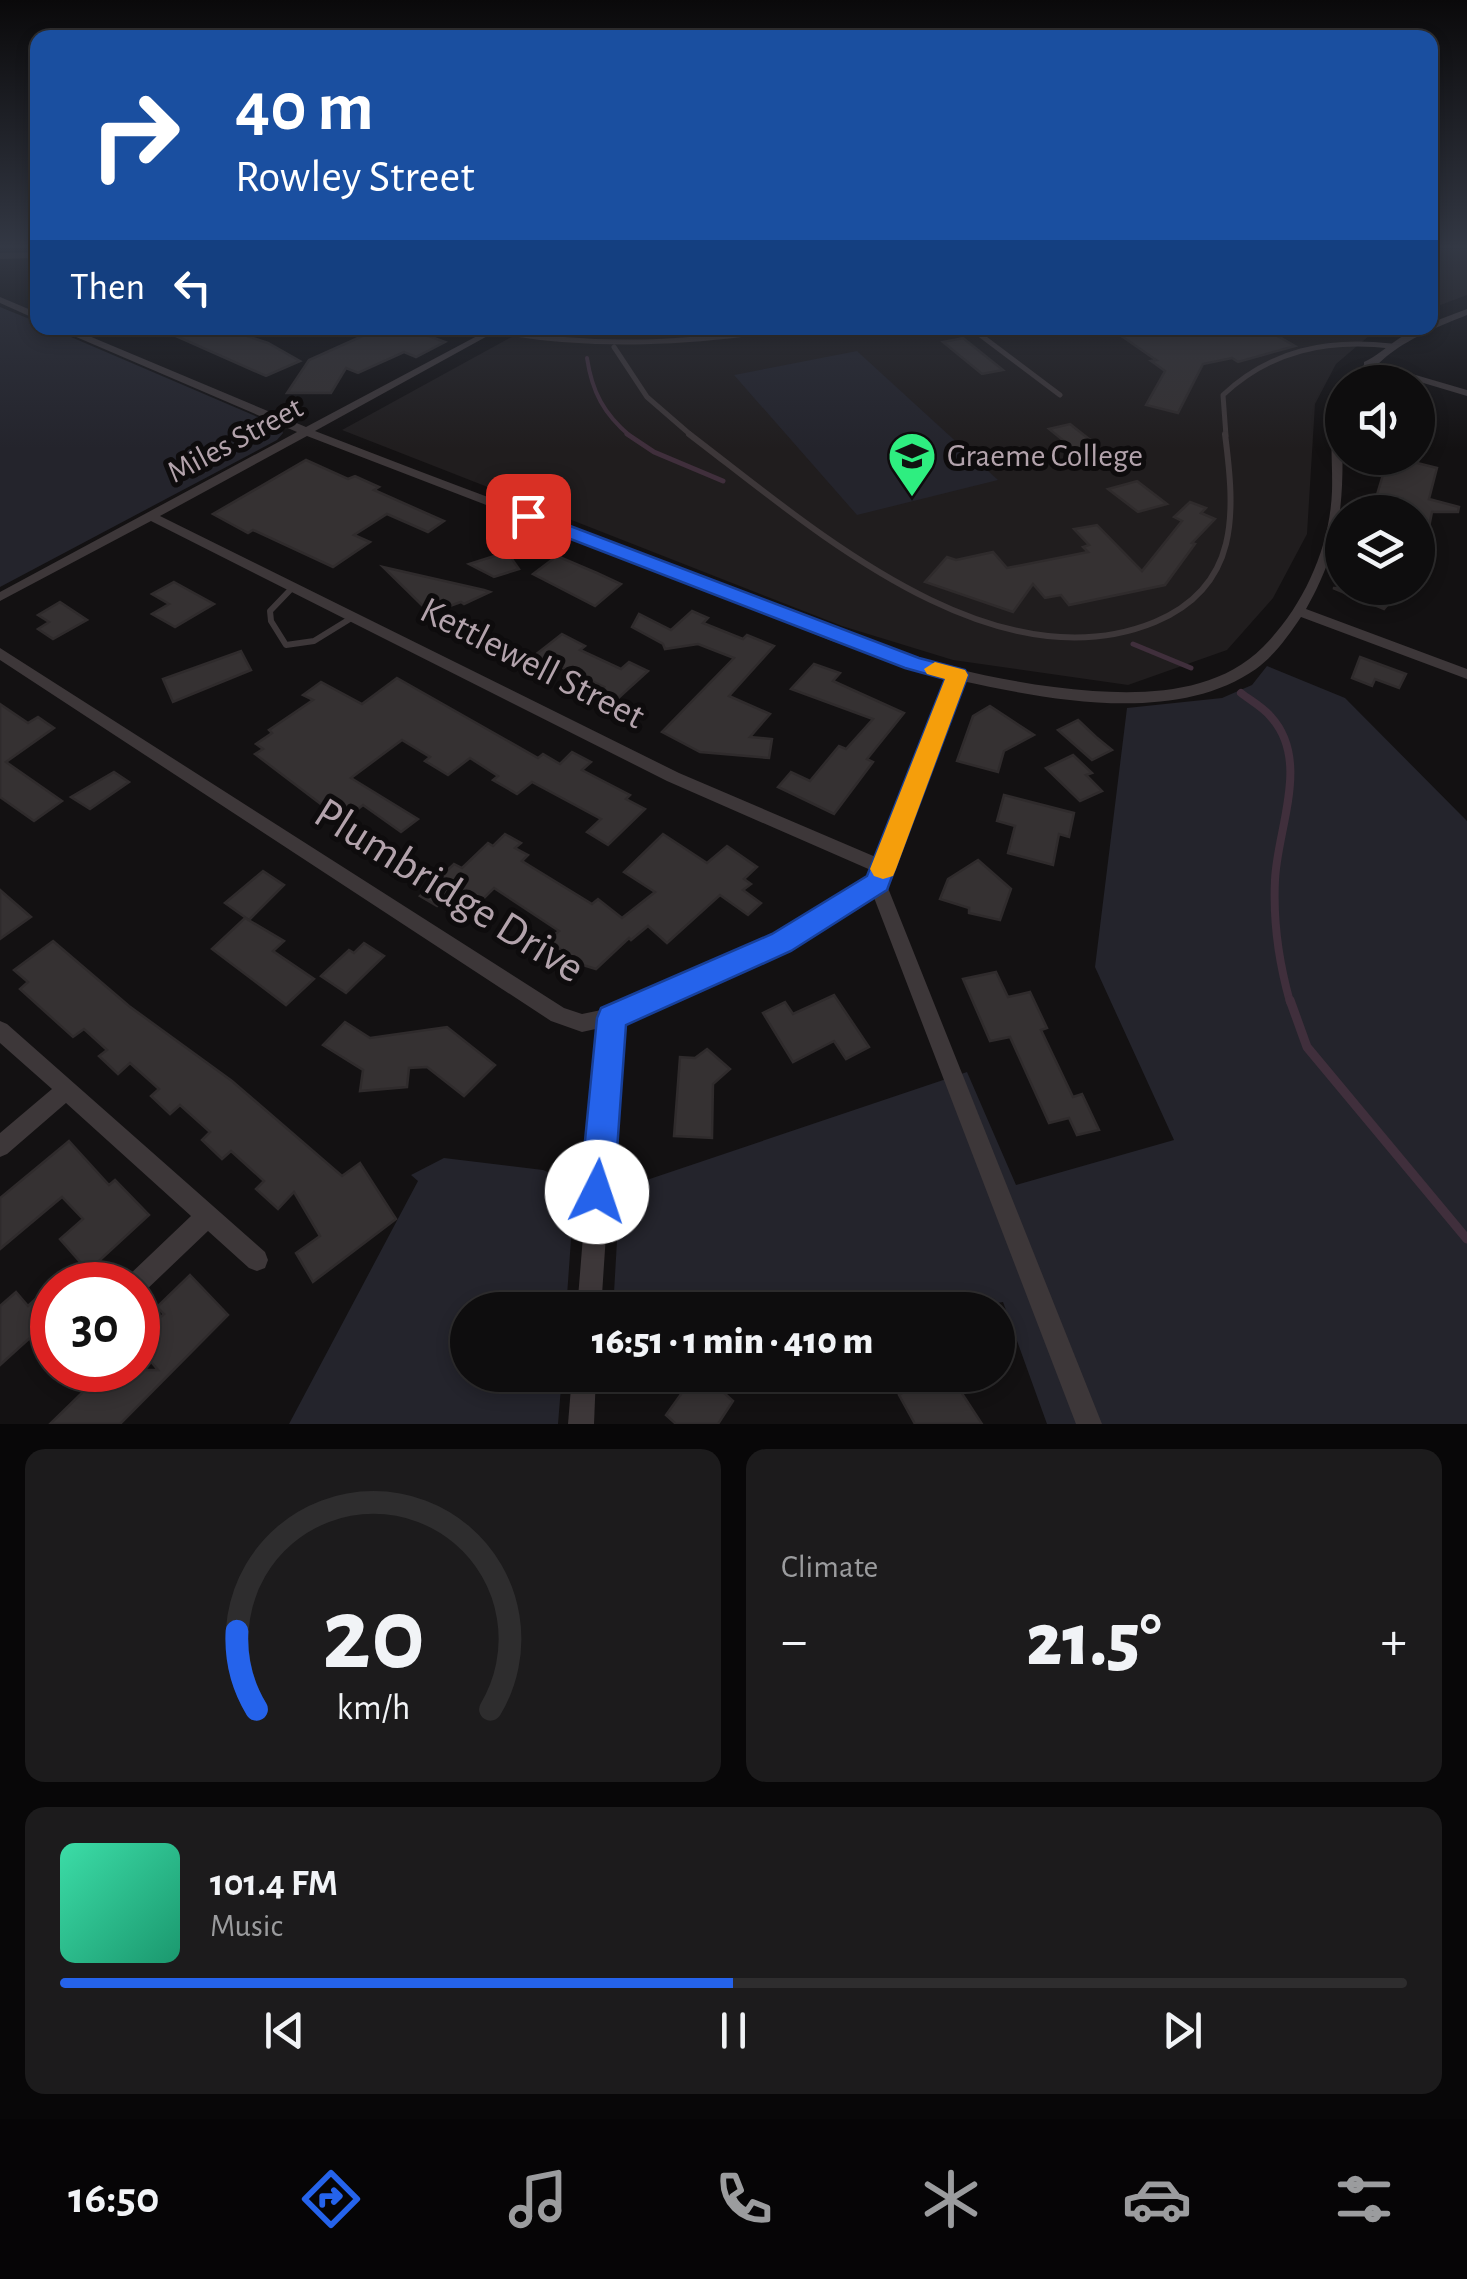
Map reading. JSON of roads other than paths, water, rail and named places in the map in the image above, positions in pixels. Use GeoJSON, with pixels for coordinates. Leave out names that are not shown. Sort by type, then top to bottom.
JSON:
{"type":"FeatureCollection","features":[{"type":"Feature","properties":{"kind":"street"},"geometry":{"type":"LineString","coordinates":[[79,335],[307,432],[830,633],[957,675],[1036,690],[1138,697],[1205,687],[1250,666],[1272,646],[1300,610],[1319,568],[1337,502],[1338,475]]}},
{"type":"Feature","properties":{"kind":"street","name":"Miles Street"},"geometry":{"type":"LineString","coordinates":[[0,597],[486,335]]}},
{"type":"Feature","properties":{"kind":"street"},"geometry":{"type":"LineString","coordinates":[[1368,364],[1413,335]]}},
{"type":"Feature","properties":{"kind":"street"},"geometry":{"type":"LineString","coordinates":[[1368,364],[1467,393]]}},
{"type":"Feature","properties":{"kind":"street","name":"Kettlewell Street"},"geometry":{"type":"LineString","coordinates":[[152,516],[673,777],[880,876]]}},
{"type":"Feature","properties":{"kind":"street"},"geometry":{"type":"LineString","coordinates":[[1300,610],[1467,674]]}},
{"type":"Feature","properties":{"kind":"street","name":"Plumbridge Drive"},"geometry":{"type":"LineString","coordinates":[[0,653],[558,1015],[582,1022],[612,1018],[590,1292]]}},
{"type":"Feature","properties":{"kind":"street"},"geometry":{"type":"LineString","coordinates":[[612,1018],[782,943],[880,876],[957,675]]}},
{"type":"Feature","properties":{"kind":"street"},"geometry":{"type":"LineString","coordinates":[[880,876],[1089,1424]]}},
{"type":"Feature","properties":{"kind":"street"},"geometry":{"type":"LineString","coordinates":[[0,1030],[257,1260]]}},
{"type":"Feature","properties":{"kind":"street"},"geometry":{"type":"LineString","coordinates":[[0,1146],[66,1089]]}},
{"type":"Feature","properties":{"kind":"street"},"geometry":{"type":"LineString","coordinates":[[158,1262],[206,1217]]}},
{"type":"Feature","properties":{"kind":"street"},"geometry":{"type":"LineString","coordinates":[[581,1424],[583,1392]]}},
{"type":"Feature","properties":{"kind":"lane"},"geometry":{"type":"LineString","coordinates":[[520,335],[614,346],[723,335]]}},
{"type":"Feature","properties":{"kind":"lane"},"geometry":{"type":"LineString","coordinates":[[983,335],[1060,395]]}},
{"type":"Feature","properties":{"kind":"lane"},"geometry":{"type":"LineString","coordinates":[[614,346],[634,380],[678,424],[878,570],[1003,629],[1072,638],[1127,630],[1164,617],[1190,602],[1208,583],[1227,544],[1234,508],[1222,423],[1223,395],[1232,385],[1280,358],[1328,342],[1353,340],[1391,346]]}},
{"type":"Feature","properties":{"kind":"lane"},"geometry":{"type":"LineString","coordinates":[[293,587],[270,611],[271,621],[286,645],[314,641],[353,617]]}},
{"type":"Feature","properties":{"kind":"waterway"},"geometry":{"type":"LineString","coordinates":[[587,358],[601,402],[630,436]]}},
{"type":"Feature","properties":{"kind":"waterway"},"geometry":{"type":"LineString","coordinates":[[630,436],[654,452],[723,481]]}},
{"type":"Feature","properties":{"kind":"waterway"},"geometry":{"type":"LineString","coordinates":[[1133,644],[1191,668]]}},
{"type":"Feature","properties":{"kind":"waterway"},"geometry":{"type":"LineString","coordinates":[[1241,693],[1271,717],[1289,754],[1289,796],[1275,895],[1278,942],[1290,1002]]}},
{"type":"Feature","properties":{"kind":"waterway"},"geometry":{"type":"LineString","coordinates":[[1290,1000],[1307,1047],[1467,1239]]}},
{"type":"Feature","properties":{"kind":"place","name":"Graeme College"},"geometry":{"type":"Point","coordinates":[912,498]}}]}
